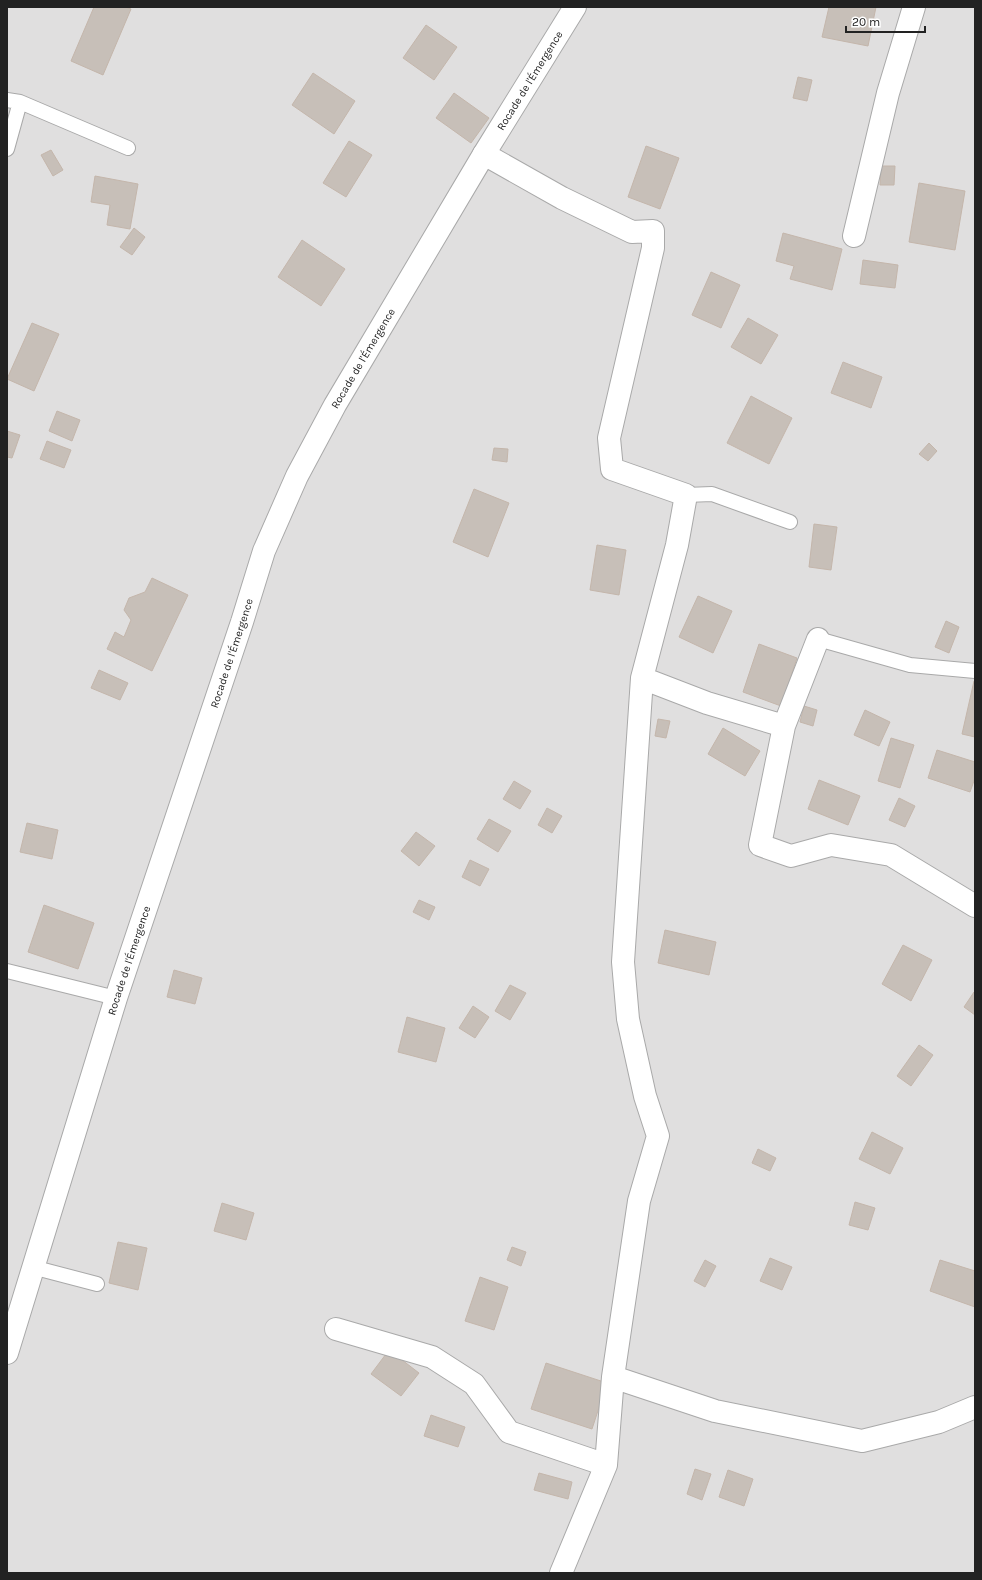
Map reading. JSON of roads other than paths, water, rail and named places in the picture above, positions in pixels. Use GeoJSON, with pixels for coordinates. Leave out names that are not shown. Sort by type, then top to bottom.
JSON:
{"type":"FeatureCollection","features":[{"type":"Feature","properties":{"kind":"street","name":"Rocade de l'Émergence"},"geometry":{"type":"LineString","coordinates":[[7,1353],[32,1267],[116,998],[242,622],[264,551],[297,476],[335,405],[484,154],[575,7]]}},
{"type":"Feature","properties":{"kind":"street"},"geometry":{"type":"LineString","coordinates":[[854,236],[888,93],[914,7]]}},
{"type":"Feature","properties":{"kind":"street"},"geometry":{"type":"LineString","coordinates":[[484,154],[562,198],[632,232],[653,231],[653,248],[609,438],[612,470],[686,494],[677,545],[642,678],[623,962],[628,1019],[645,1096],[658,1136],[639,1200],[613,1377],[606,1465],[561,1573]]}},
{"type":"Feature","properties":{"kind":"street"},"geometry":{"type":"LineString","coordinates":[[818,639],[784,726],[760,845],[791,856],[831,844],[891,855],[975,906]]}},
{"type":"Feature","properties":{"kind":"street"},"geometry":{"type":"LineString","coordinates":[[642,678],[708,703],[784,726]]}},
{"type":"Feature","properties":{"kind":"street"},"geometry":{"type":"LineString","coordinates":[[336,1329],[432,1357],[474,1384],[509,1432],[606,1465]]}},
{"type":"Feature","properties":{"kind":"street"},"geometry":{"type":"LineString","coordinates":[[613,1377],[715,1412],[862,1441],[939,1422],[975,1407]]}},
{"type":"Feature","properties":{"kind":"lane"},"geometry":{"type":"LineString","coordinates":[[7,149],[14,101],[128,148]]}},
{"type":"Feature","properties":{"kind":"lane"},"geometry":{"type":"LineString","coordinates":[[686,494],[712,494],[790,522]]}},
{"type":"Feature","properties":{"kind":"lane"},"geometry":{"type":"LineString","coordinates":[[818,639],[910,665],[975,671]]}},
{"type":"Feature","properties":{"kind":"lane"},"geometry":{"type":"LineString","coordinates":[[7,971],[116,998]]}},
{"type":"Feature","properties":{"kind":"lane"},"geometry":{"type":"LineString","coordinates":[[32,1267],[97,1284]]}}]}
